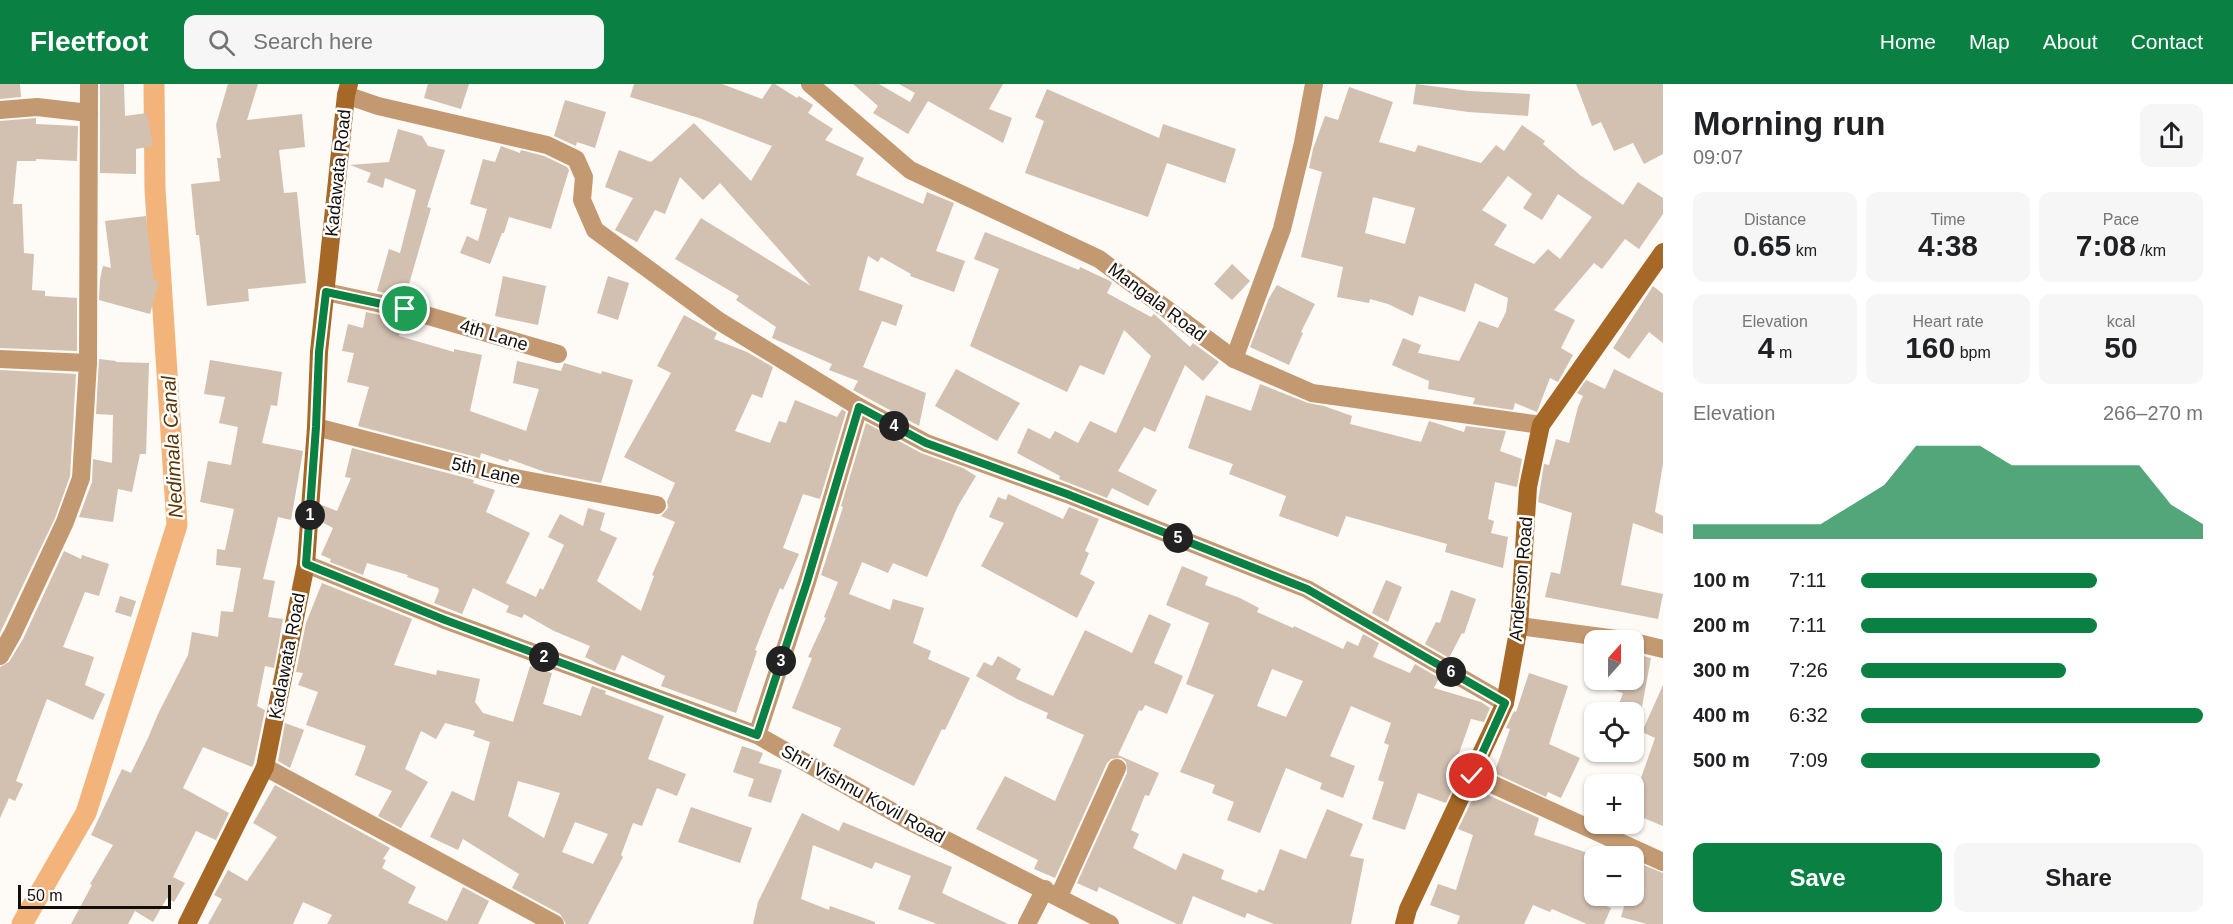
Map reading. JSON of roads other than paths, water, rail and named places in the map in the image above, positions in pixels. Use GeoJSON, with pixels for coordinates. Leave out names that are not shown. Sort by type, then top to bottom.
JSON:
{"type":"FeatureCollection","features":[{"type":"Feature","properties":{"kind":"street"},"geometry":{"type":"LineString","coordinates":[[0,656],[65,522],[81,478],[88,363],[89,84]]}},
{"type":"Feature","properties":{"kind":"street","name":"Mangala Road"},"geometry":{"type":"LineString","coordinates":[[810,84],[910,170],[1099,259],[1234,359],[1312,393],[1541,425]]}},
{"type":"Feature","properties":{"kind":"street"},"geometry":{"type":"LineString","coordinates":[[1234,359],[1282,229],[1303,143],[1314,84]]}},
{"type":"Feature","properties":{"kind":"street"},"geometry":{"type":"LineString","coordinates":[[347,90],[378,106],[547,145],[576,159],[584,177],[582,200],[595,230],[719,321],[859,407],[926,443],[1067,494],[1307,589],[1505,703]]}},
{"type":"Feature","properties":{"kind":"street","name":"Kadawata Road"},"geometry":{"type":"LineString","coordinates":[[187,924],[265,767],[306,564],[319,352],[347,90]]}},
{"type":"Feature","properties":{"kind":"street"},"geometry":{"type":"LineString","coordinates":[[0,110],[37,107],[89,113]]}},
{"type":"Feature","properties":{"kind":"street","name":"Anderson Road"},"geometry":{"type":"LineString","coordinates":[[1404,924],[1408,909],[1505,703],[1519,626],[1528,487],[1541,425],[1663,252]]}},
{"type":"Feature","properties":{"kind":"street","name":"4th Lane"},"geometry":{"type":"LineString","coordinates":[[326,292],[405,309],[558,354]]}},
{"type":"Feature","properties":{"kind":"street"},"geometry":{"type":"LineString","coordinates":[[0,359],[88,363]]}},
{"type":"Feature","properties":{"kind":"street"},"geometry":{"type":"LineString","coordinates":[[757,735],[807,582],[859,407]]}},
{"type":"Feature","properties":{"kind":"street","name":"5th Lane"},"geometry":{"type":"LineString","coordinates":[[316,427],[505,476],[657,505]]}},
{"type":"Feature","properties":{"kind":"street","name":"Shri Vishnu Kovil Road"},"geometry":{"type":"LineString","coordinates":[[306,564],[445,620],[757,735],[909,821],[1110,924]]}},
{"type":"Feature","properties":{"kind":"street"},"geometry":{"type":"LineString","coordinates":[[1519,626],[1584,635]]}},
{"type":"Feature","properties":{"kind":"street"},"geometry":{"type":"LineString","coordinates":[[1644,644],[1663,649]]}},
{"type":"Feature","properties":{"kind":"street"},"geometry":{"type":"LineString","coordinates":[[265,767],[555,924]]}},
{"type":"Feature","properties":{"kind":"street"},"geometry":{"type":"LineString","coordinates":[[1027,924],[1052,893],[1117,768]]}},
{"type":"Feature","properties":{"kind":"street"},"geometry":{"type":"LineString","coordinates":[[1472,776],[1663,862]]}},
{"type":"Feature","properties":{"kind":"waterway","name":"Nedimala Canal"},"geometry":{"type":"LineString","coordinates":[[22,924],[86,813],[177,525],[155,189],[154,84]]}}]}
